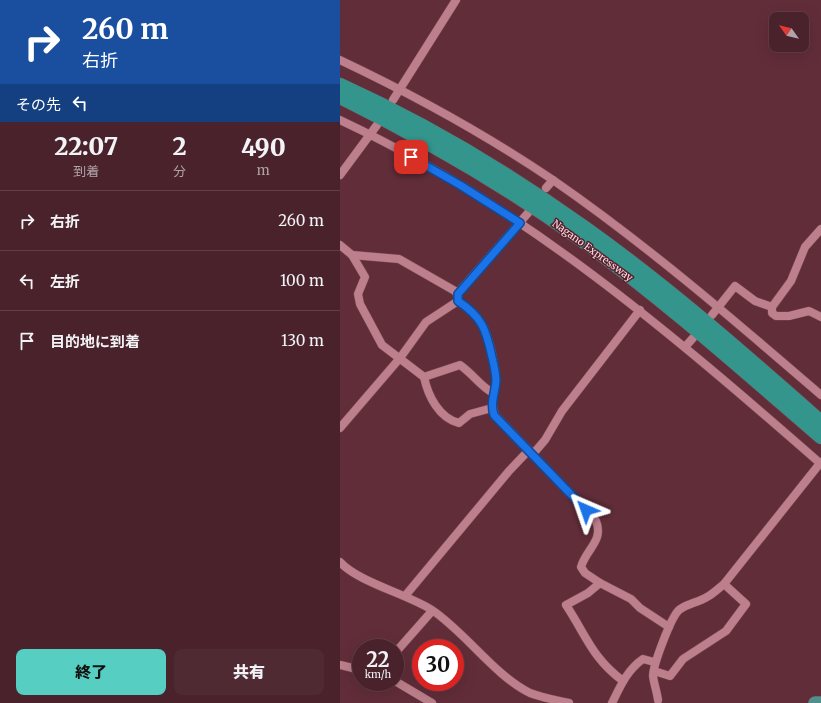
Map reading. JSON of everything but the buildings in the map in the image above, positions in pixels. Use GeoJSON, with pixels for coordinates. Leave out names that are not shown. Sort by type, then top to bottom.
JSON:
{"type":"FeatureCollection","features":[{"type":"Feature","properties":{"kind":"highway","name":"Nagano Expressway"},"geometry":{"type":"LineString","coordinates":[[340,84],[426,128],[484,161],[585,228],[676,298],[821,422]]}},
{"type":"Feature","properties":{"kind":"highway","name":"Nagano Expressway"},"geometry":{"type":"LineString","coordinates":[[340,97],[420,138],[464,163],[528,203],[578,238],[668,307],[821,437]]}},
{"type":"Feature","properties":{"kind":"highway"},"geometry":{"type":"LineString","coordinates":[[815,703],[821,703]]}},
{"type":"Feature","properties":{"kind":"street"},"geometry":{"type":"LineString","coordinates":[[393,100],[456,0]]}},
{"type":"Feature","properties":{"kind":"street"},"geometry":{"type":"LineString","coordinates":[[340,60],[400,89],[476,132],[552,180],[640,244],[718,306],[821,395]]}},
{"type":"Feature","properties":{"kind":"street"},"geometry":{"type":"LineString","coordinates":[[340,120],[371,135],[460,185],[520,223],[606,283],[685,347],[821,463],[724,584],[706,598],[691,602],[678,612],[669,627],[662,647],[654,662],[658,700]]}},
{"type":"Feature","properties":{"kind":"street"},"geometry":{"type":"LineString","coordinates":[[340,176],[377,125]]}},
{"type":"Feature","properties":{"kind":"street"},"geometry":{"type":"LineString","coordinates":[[546,188],[552,180]]}},
{"type":"Feature","properties":{"kind":"street"},"geometry":{"type":"LineString","coordinates":[[340,428],[400,358],[426,322],[458,298],[528,213]]}},
{"type":"Feature","properties":{"kind":"street"},"geometry":{"type":"LineString","coordinates":[[821,229],[806,247],[791,282],[772,307],[772,313],[776,316],[788,316],[809,311],[821,317]]}},
{"type":"Feature","properties":{"kind":"street"},"geometry":{"type":"LineString","coordinates":[[340,245],[352,255],[365,277],[358,294],[360,304],[382,345],[424,377],[429,394],[439,410],[459,423],[470,414],[492,408]]}},
{"type":"Feature","properties":{"kind":"street"},"geometry":{"type":"LineString","coordinates":[[352,255],[399,259],[458,298],[485,326],[495,368],[496,381],[492,408],[499,421],[531,452],[596,521],[600,529],[599,535],[583,560],[581,567],[585,573],[600,583],[631,599],[640,608],[669,627]]}},
{"type":"Feature","properties":{"kind":"street"},"geometry":{"type":"LineString","coordinates":[[712,315],[735,286],[755,301],[772,307]]}},
{"type":"Feature","properties":{"kind":"street"},"geometry":{"type":"LineString","coordinates":[[405,596],[509,471],[545,440],[562,411],[640,310]]}},
{"type":"Feature","properties":{"kind":"street"},"geometry":{"type":"LineString","coordinates":[[685,347],[693,338]]}},
{"type":"Feature","properties":{"kind":"street"},"geometry":{"type":"LineString","coordinates":[[424,377],[460,365],[471,372],[485,388],[494,393]]}},
{"type":"Feature","properties":{"kind":"street"},"geometry":{"type":"LineString","coordinates":[[340,562],[355,574],[405,596],[432,611],[521,687],[544,698],[569,703]]}},
{"type":"Feature","properties":{"kind":"street"},"geometry":{"type":"LineString","coordinates":[[600,583],[566,605],[595,654],[608,670],[623,681]]}},
{"type":"Feature","properties":{"kind":"street"},"geometry":{"type":"LineString","coordinates":[[654,671],[670,676],[683,659],[726,631],[746,604],[724,584]]}},
{"type":"Feature","properties":{"kind":"street"},"geometry":{"type":"LineString","coordinates":[[404,643],[432,611]]}},
{"type":"Feature","properties":{"kind":"street"},"geometry":{"type":"LineString","coordinates":[[612,703],[623,681],[636,664],[643,659],[654,662]]}},
{"type":"Feature","properties":{"kind":"street"},"geometry":{"type":"LineString","coordinates":[[340,665],[352,668]]}},
{"type":"Feature","properties":{"kind":"street"},"geometry":{"type":"LineString","coordinates":[[404,686],[432,703]]}},
{"type":"Feature","properties":{"kind":"route"},"geometry":{"type":"LineString","coordinates":[[411,157],[460,185],[520,223],[480,271],[458,294],[458,301],[473,312],[485,326],[488,334],[496,381],[492,401],[494,415],[586,510]]}}]}
